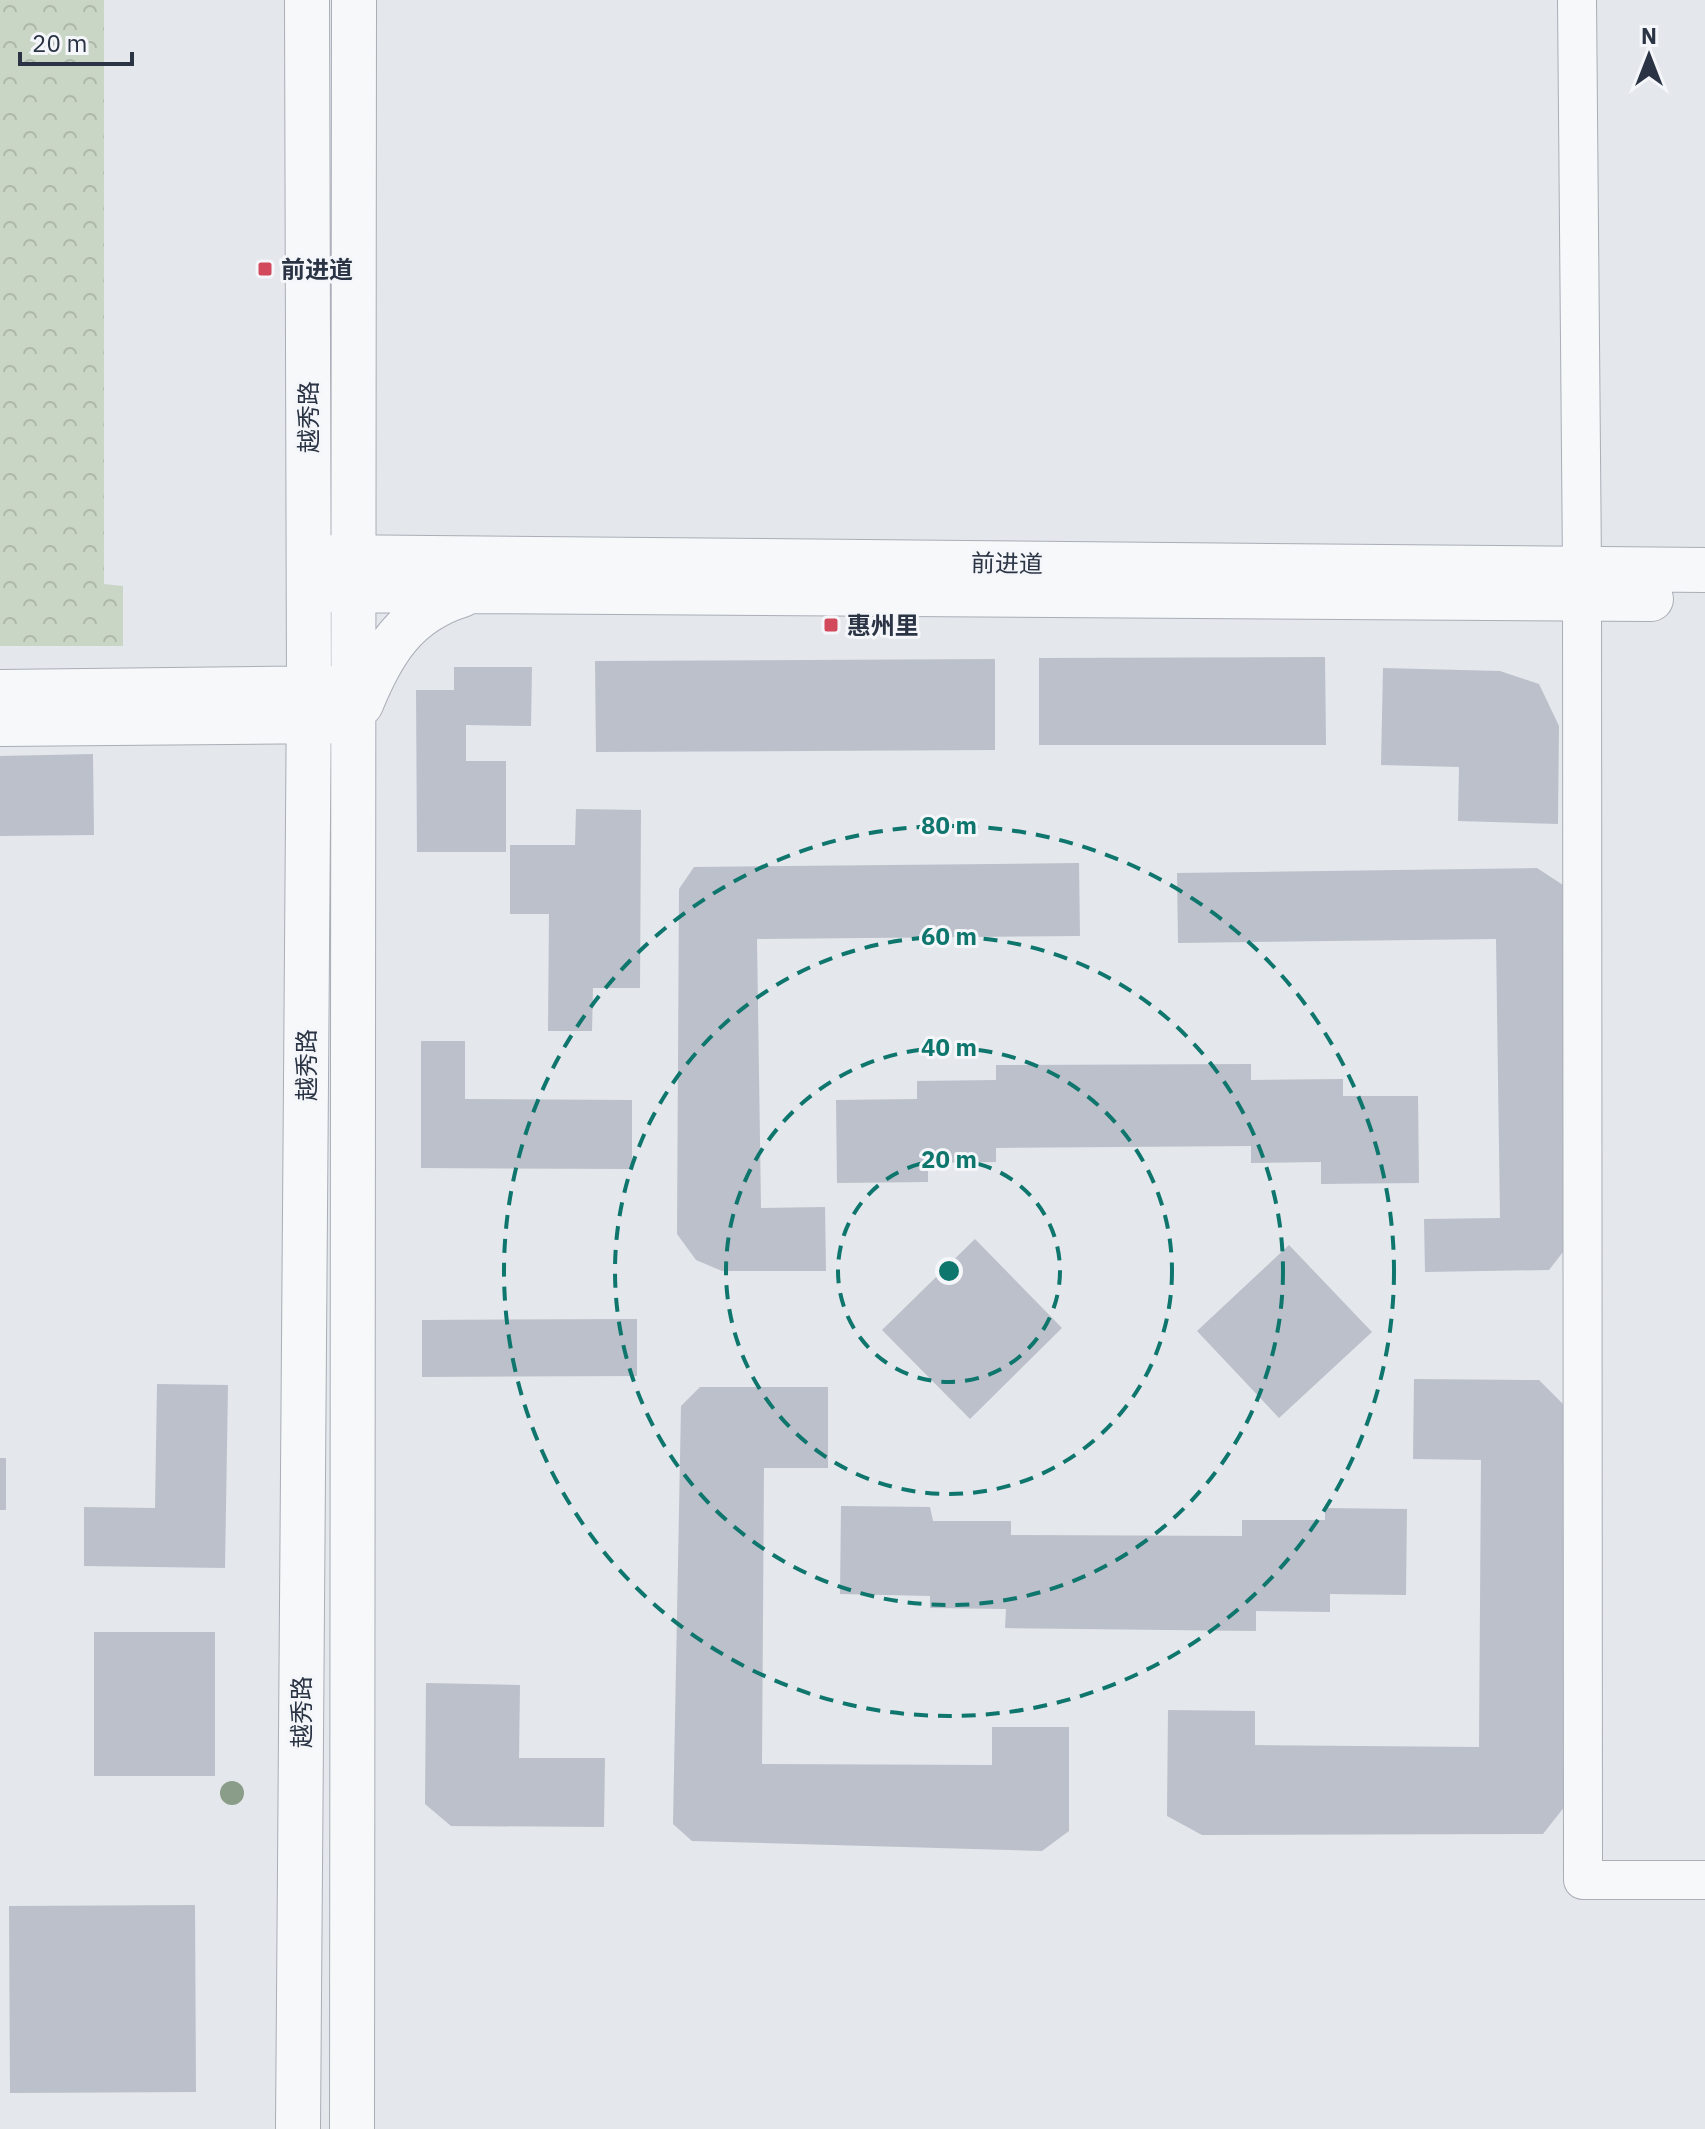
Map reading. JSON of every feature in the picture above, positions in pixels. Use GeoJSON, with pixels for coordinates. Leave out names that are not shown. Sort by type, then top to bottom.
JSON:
{"type":"FeatureCollection","features":[{"type":"Feature","properties":{"kind":"street","name":"越秀路"},"geometry":{"type":"LineString","coordinates":[[307,0],[309,574],[329,701],[352,2129]]}},
{"type":"Feature","properties":{"kind":"street","name":"越秀路"},"geometry":{"type":"LineString","coordinates":[[298,2129],[329,701],[360,586],[354,0]]}},
{"type":"Feature","properties":{"kind":"street"},"geometry":{"type":"LineString","coordinates":[[1577,0],[1582,583],[1583,1880],[1705,1880]]}},
{"type":"Feature","properties":{"kind":"street","name":"前进道"},"geometry":{"type":"LineString","coordinates":[[309,574],[360,586],[491,574],[1582,583],[1705,570]]}},
{"type":"Feature","properties":{"kind":"street"},"geometry":{"type":"LineString","coordinates":[[0,724],[329,701],[379,664],[410,621],[434,606],[460,596],[491,574]]}},
{"type":"Feature","properties":{"kind":"street","name":"前进道"},"geometry":{"type":"LineString","coordinates":[[1582,583],[1705,599]]}},
{"type":"Feature","properties":{"kind":"street"},"geometry":{"type":"LineString","coordinates":[[0,692],[329,701]]}},
{"type":"Feature","properties":{"kind":"green space"},"geometry":{"type":"Polygon","coordinates":[[[0,0],[104,0],[104,584],[123,586],[123,646],[0,646],[0,0]]]}},
{"type":"Feature","properties":{"kind":"building"},"geometry":{"type":"Polygon","coordinates":[[[1325,657],[1326,745],[1039,745],[1039,658],[1325,657]]]}},
{"type":"Feature","properties":{"kind":"building"},"geometry":{"type":"Polygon","coordinates":[[[995,659],[995,750],[596,752],[595,661],[995,659]]]}},
{"type":"Feature","properties":{"kind":"building"},"geometry":{"type":"Polygon","coordinates":[[[454,667],[532,667],[531,726],[466,725],[466,761],[506,761],[506,852],[417,852],[416,690],[454,690],[454,667]]]}},
{"type":"Feature","properties":{"kind":"building"},"geometry":{"type":"Polygon","coordinates":[[[1383,668],[1500,671],[1539,684],[1559,726],[1558,824],[1458,821],[1459,767],[1381,765],[1383,668]]]}},
{"type":"Feature","properties":{"kind":"building"},"geometry":{"type":"Polygon","coordinates":[[[93,754],[94,835],[0,836],[0,756],[93,754]]]}},
{"type":"Feature","properties":{"kind":"building"},"geometry":{"type":"Polygon","coordinates":[[[576,809],[641,810],[640,988],[593,988],[592,1031],[548,1031],[549,914],[510,914],[510,845],[575,845],[576,809]]]}},
{"type":"Feature","properties":{"kind":"building"},"geometry":{"type":"Polygon","coordinates":[[[1079,863],[1080,936],[757,939],[761,1208],[825,1207],[826,1271],[722,1271],[696,1260],[677,1234],[679,889],[694,867],[1079,863]]]}},
{"type":"Feature","properties":{"kind":"building"},"geometry":{"type":"Polygon","coordinates":[[[1537,868],[1566,887],[1570,1243],[1549,1270],[1425,1272],[1424,1219],[1500,1218],[1496,939],[1178,943],[1177,873],[1537,868]]]}},
{"type":"Feature","properties":{"kind":"building"},"geometry":{"type":"Polygon","coordinates":[[[421,1041],[465,1041],[465,1099],[632,1100],[632,1169],[421,1168],[421,1041]]]}},
{"type":"Feature","properties":{"kind":"building"},"geometry":{"type":"Polygon","coordinates":[[[1251,1064],[1251,1080],[1343,1079],[1343,1096],[1418,1096],[1419,1183],[1321,1184],[1321,1162],[1251,1163],[1251,1146],[996,1148],[996,1162],[928,1163],[928,1182],[837,1183],[836,1100],[917,1099],[917,1081],[996,1080],[996,1065],[1251,1064]]]}},
{"type":"Feature","properties":{"kind":"building"},"geometry":{"type":"Polygon","coordinates":[[[975,1239],[1062,1328],[970,1419],[882,1330],[975,1239]]]}},
{"type":"Feature","properties":{"kind":"building"},"geometry":{"type":"Polygon","coordinates":[[[1289,1245],[1372,1332],[1279,1418],[1197,1331],[1289,1245]]]}},
{"type":"Feature","properties":{"kind":"building"},"geometry":{"type":"Polygon","coordinates":[[[637,1319],[637,1376],[422,1377],[422,1320],[637,1319]]]}},
{"type":"Feature","properties":{"kind":"building"},"geometry":{"type":"Polygon","coordinates":[[[1414,1379],[1539,1380],[1564,1405],[1565,1806],[1543,1834],[1202,1835],[1167,1816],[1168,1710],[1255,1711],[1255,1745],[1479,1747],[1481,1460],[1413,1459],[1414,1379]]]}},
{"type":"Feature","properties":{"kind":"building"},"geometry":{"type":"Polygon","coordinates":[[[157,1384],[228,1385],[225,1568],[84,1566],[84,1507],[155,1508],[157,1384]]]}},
{"type":"Feature","properties":{"kind":"building"},"geometry":{"type":"Polygon","coordinates":[[[700,1387],[828,1387],[828,1468],[764,1468],[762,1764],[992,1765],[992,1727],[1069,1727],[1069,1831],[1042,1851],[692,1841],[673,1824],[681,1406],[700,1387]]]}},
{"type":"Feature","properties":{"kind":"building"},"geometry":{"type":"Polygon","coordinates":[[[0,1458],[6,1458],[6,1510],[0,1510],[0,1458]]]}},
{"type":"Feature","properties":{"kind":"building"},"geometry":{"type":"Polygon","coordinates":[[[841,1506],[930,1507],[933,1521],[1011,1521],[1011,1535],[1242,1536],[1242,1520],[1325,1520],[1325,1508],[1407,1509],[1406,1595],[1330,1594],[1330,1612],[1256,1611],[1256,1631],[1005,1628],[1006,1609],[930,1608],[930,1596],[840,1594],[841,1506]]]}},
{"type":"Feature","properties":{"kind":"building"},"geometry":{"type":"Polygon","coordinates":[[[94,1632],[215,1632],[215,1776],[94,1776],[94,1632]]]}},
{"type":"Feature","properties":{"kind":"building"},"geometry":{"type":"Polygon","coordinates":[[[426,1683],[520,1685],[519,1758],[605,1758],[604,1827],[451,1826],[425,1804],[426,1683]]]}},
{"type":"Feature","properties":{"kind":"building"},"geometry":{"type":"Polygon","coordinates":[[[195,1905],[196,2092],[10,2093],[9,1906],[195,1905]]]}},
{"type":"Feature","properties":{"kind":"place","name":"前进道"},"geometry":{"type":"Point","coordinates":[265,269]}},
{"type":"Feature","properties":{"kind":"place","name":"惠州里"},"geometry":{"type":"Point","coordinates":[831,625]}}]}
